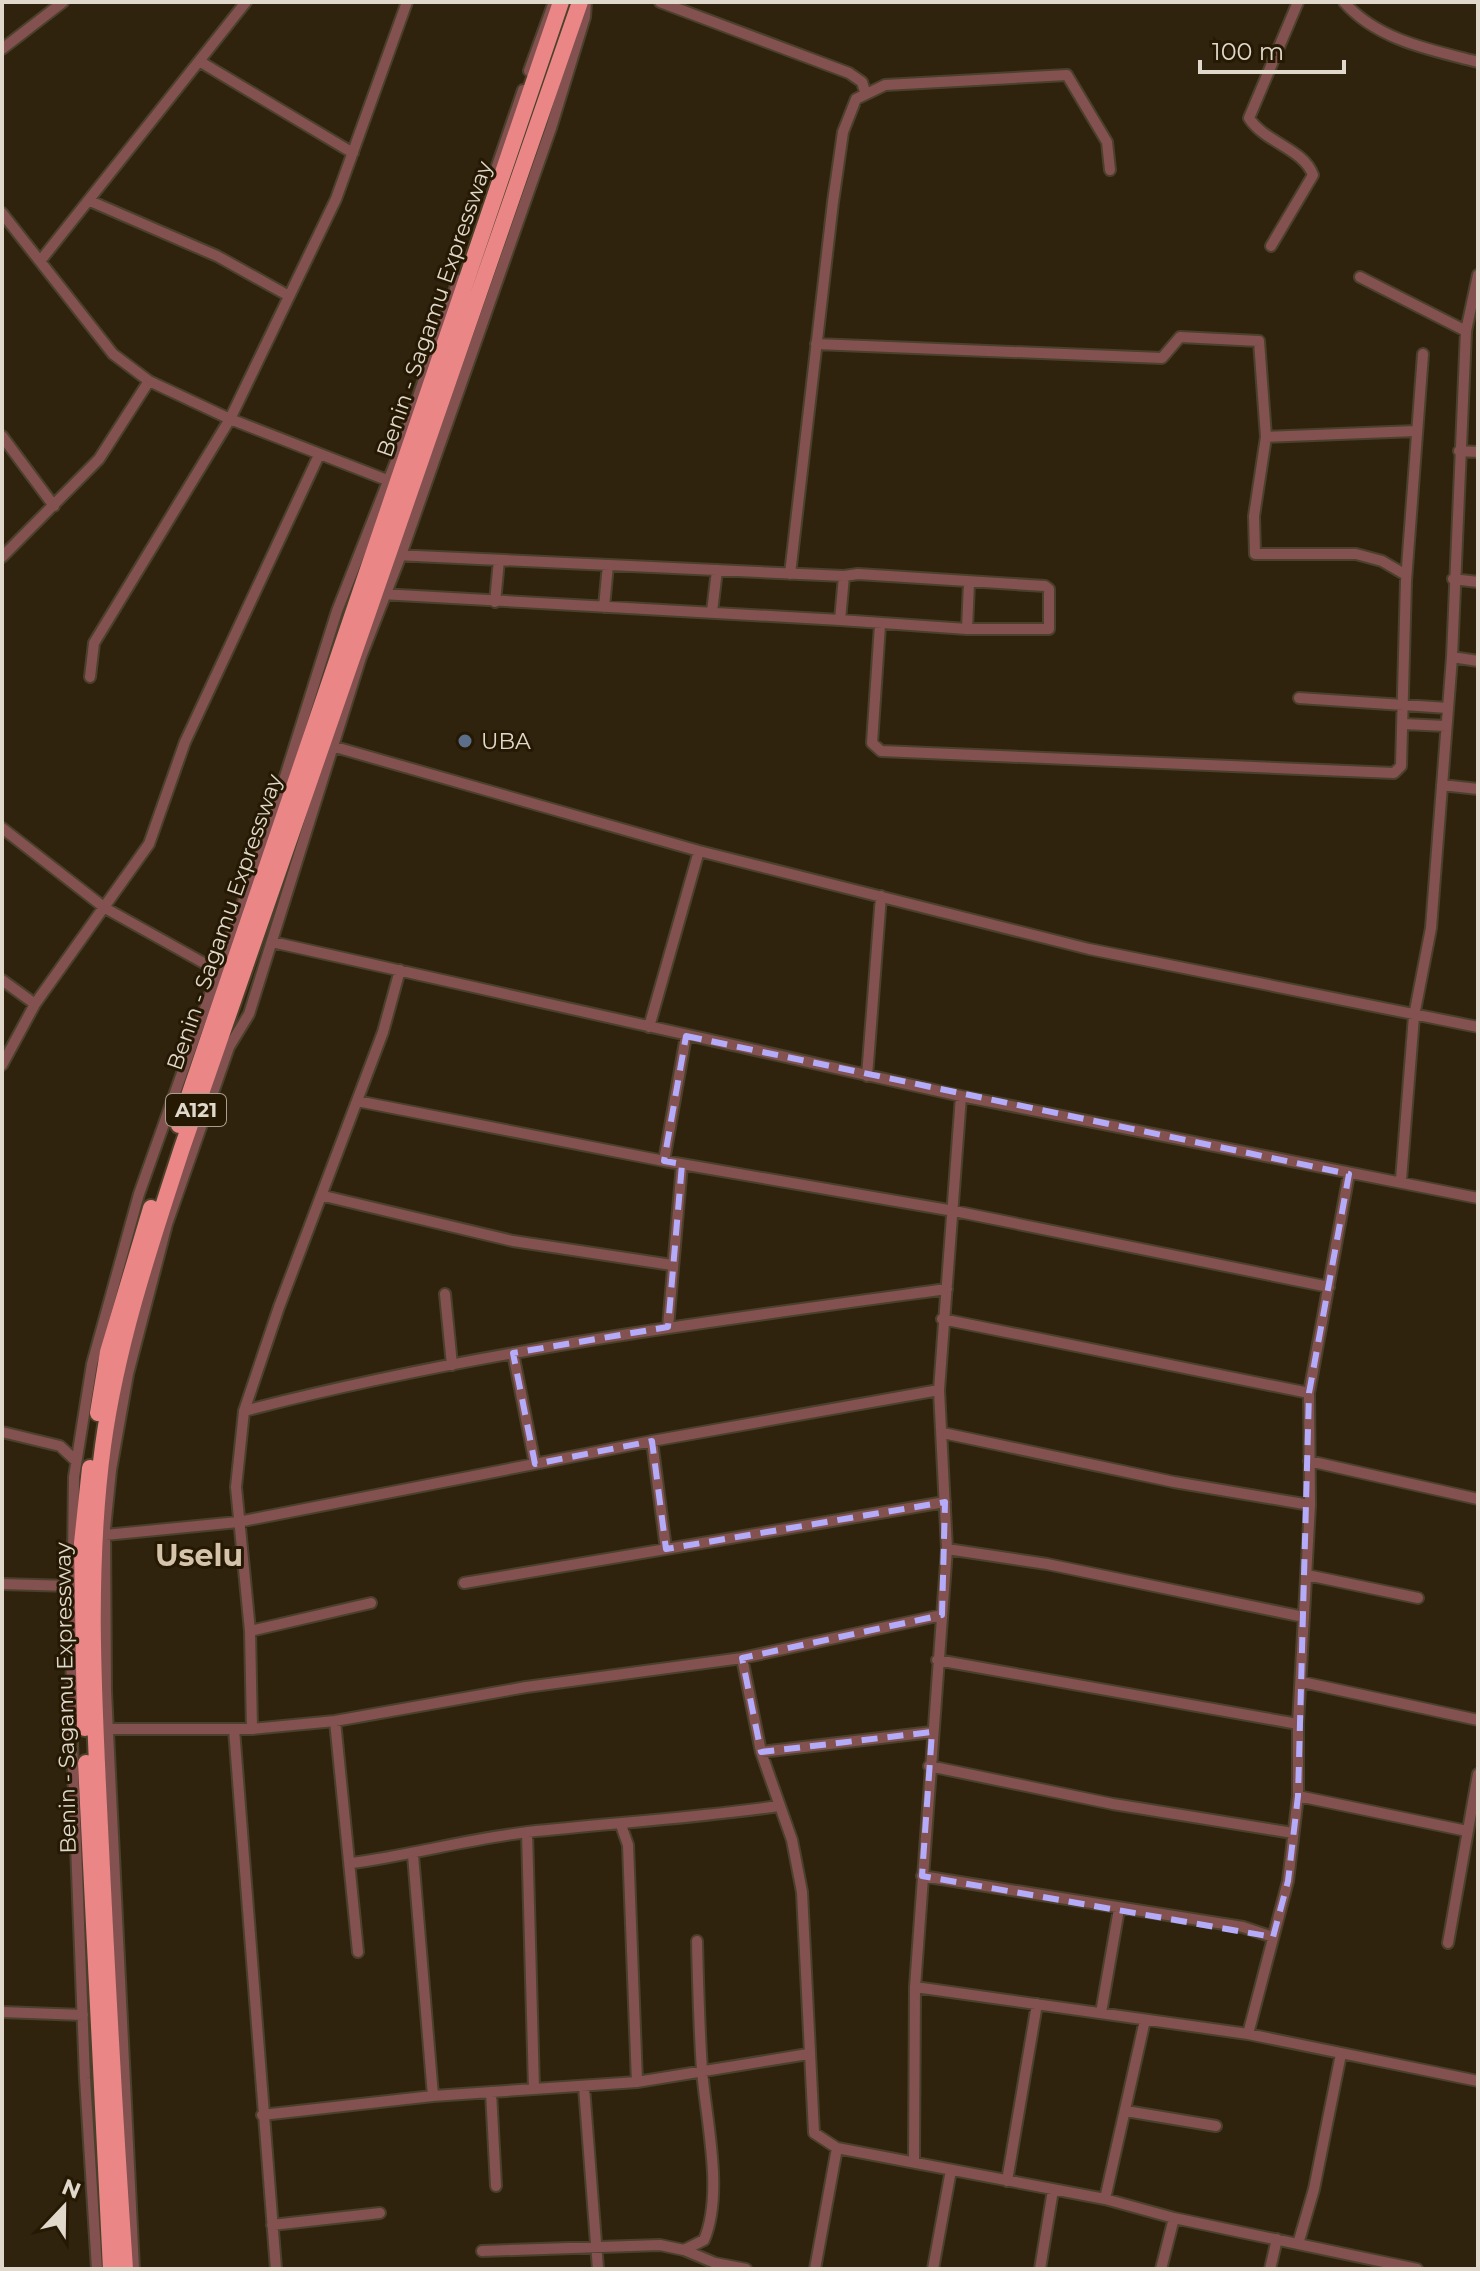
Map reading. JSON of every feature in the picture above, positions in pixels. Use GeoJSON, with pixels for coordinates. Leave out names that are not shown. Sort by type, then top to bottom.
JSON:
{"type":"FeatureCollection","features":[{"type":"Feature","properties":{"kind":"highway","name":"Benin - Sagamu Expressway"},"geometry":{"type":"LineString","coordinates":[[111,2269],[82,1670],[82,1543],[108,1352],[183,1091],[561,2]]}},
{"type":"Feature","properties":{"kind":"highway","name":"A121"},"geometry":{"type":"LineString","coordinates":[[125,2269],[93,1613],[98,1500],[110,1402],[138,1286],[161,1212],[395,555],[583,2]]}},
{"type":"Feature","properties":{"kind":"street"},"geometry":{"type":"LineString","coordinates":[[2,49],[63,2]]}},
{"type":"Feature","properties":{"kind":"street"},"geometry":{"type":"LineString","coordinates":[[41,260],[246,2]]}},
{"type":"Feature","properties":{"kind":"street"},"geometry":{"type":"LineString","coordinates":[[90,677],[94,643],[230,419],[336,199],[407,2]]}},
{"type":"Feature","properties":{"kind":"street"},"geometry":{"type":"LineString","coordinates":[[97,2269],[71,1716],[70,1586],[76,1461],[109,1296],[183,1091],[218,971],[276,806],[337,611],[393,482],[548,12],[554,2]]}},
{"type":"Feature","properties":{"kind":"street"},"geometry":{"type":"LineString","coordinates":[[660,2],[849,73],[862,82],[865,92]]}},
{"type":"Feature","properties":{"kind":"street"},"geometry":{"type":"LineString","coordinates":[[1271,246],[1313,175],[1309,164],[1256,128],[1249,118],[1298,2]]}},
{"type":"Feature","properties":{"kind":"street"},"geometry":{"type":"LineString","coordinates":[[1344,2],[1353,12],[1393,38],[1478,62]]}},
{"type":"Feature","properties":{"kind":"street"},"geometry":{"type":"LineString","coordinates":[[199,61],[353,153]]}},
{"type":"Feature","properties":{"kind":"street"},"geometry":{"type":"LineString","coordinates":[[790,574],[843,132],[850,109],[865,92],[885,85],[1067,75],[1107,142],[1110,170]]}},
{"type":"Feature","properties":{"kind":"street"},"geometry":{"type":"LineString","coordinates":[[90,201],[217,256],[289,296]]}},
{"type":"Feature","properties":{"kind":"street"},"geometry":{"type":"LineString","coordinates":[[2,213],[113,354],[149,381],[230,419],[393,482]]}},
{"type":"Feature","properties":{"kind":"street"},"geometry":{"type":"LineString","coordinates":[[1401,1180],[1414,1016],[1431,928],[1452,657],[1466,331],[1478,275]]}},
{"type":"Feature","properties":{"kind":"street"},"geometry":{"type":"LineString","coordinates":[[1360,277],[1466,331]]}},
{"type":"Feature","properties":{"kind":"street"},"geometry":{"type":"LineString","coordinates":[[816,344],[1162,358],[1180,337],[1259,341],[1266,437],[1254,516],[1255,554],[1356,554],[1382,561],[1406,575]]}},
{"type":"Feature","properties":{"kind":"street"},"geometry":{"type":"LineString","coordinates":[[880,625],[872,743],[881,751],[1388,775],[1401,766],[1406,575],[1423,354]]}},
{"type":"Feature","properties":{"kind":"street"},"geometry":{"type":"LineString","coordinates":[[2,557],[99,459],[149,381]]}},
{"type":"Feature","properties":{"kind":"street"},"geometry":{"type":"LineString","coordinates":[[1266,437],[1416,431]]}},
{"type":"Feature","properties":{"kind":"street"},"geometry":{"type":"LineString","coordinates":[[2,436],[54,506]]}},
{"type":"Feature","properties":{"kind":"street"},"geometry":{"type":"LineString","coordinates":[[1459,451],[1478,452]]}},
{"type":"Feature","properties":{"kind":"street"},"geometry":{"type":"LineString","coordinates":[[2,1065],[35,1004],[149,844],[185,742],[319,455]]}},
{"type":"Feature","properties":{"kind":"street"},"geometry":{"type":"LineString","coordinates":[[134,2269],[118,2077],[110,1729],[106,1691],[105,1535],[111,1470],[128,1374],[167,1224],[229,1047],[249,1014],[335,747],[380,594],[712,612],[880,625],[1049,629],[1049,589],[1045,586],[969,583],[927,577],[790,574],[395,555]]}},
{"type":"Feature","properties":{"kind":"street"},"geometry":{"type":"LineString","coordinates":[[495,602],[499,560]]}},
{"type":"Feature","properties":{"kind":"street"},"geometry":{"type":"LineString","coordinates":[[604,607],[608,565]]}},
{"type":"Feature","properties":{"kind":"street"},"geometry":{"type":"LineString","coordinates":[[712,612],[717,570]]}},
{"type":"Feature","properties":{"kind":"street"},"geometry":{"type":"LineString","coordinates":[[840,620],[844,576]]}},
{"type":"Feature","properties":{"kind":"street"},"geometry":{"type":"LineString","coordinates":[[1453,579],[1478,582]]}},
{"type":"Feature","properties":{"kind":"street"},"geometry":{"type":"LineString","coordinates":[[967,629],[969,583]]}},
{"type":"Feature","properties":{"kind":"street"},"geometry":{"type":"LineString","coordinates":[[1452,657],[1478,661]]}},
{"type":"Feature","properties":{"kind":"street"},"geometry":{"type":"LineString","coordinates":[[1299,698],[1448,708]]}},
{"type":"Feature","properties":{"kind":"street"},"geometry":{"type":"LineString","coordinates":[[1404,724],[1446,726]]}},
{"type":"Feature","properties":{"kind":"street"},"geometry":{"type":"LineString","coordinates":[[335,747],[699,851],[1089,949],[1478,1027]]}},
{"type":"Feature","properties":{"kind":"street"},"geometry":{"type":"LineString","coordinates":[[1442,785],[1478,789]]}},
{"type":"Feature","properties":{"kind":"street"},"geometry":{"type":"LineString","coordinates":[[2,828],[105,908],[218,971]]}},
{"type":"Feature","properties":{"kind":"street"},"geometry":{"type":"LineString","coordinates":[[649,1027],[699,851]]}},
{"type":"Feature","properties":{"kind":"street"},"geometry":{"type":"LineString","coordinates":[[867,1076],[881,896]]}},
{"type":"Feature","properties":{"kind":"street"},"geometry":{"type":"LineString","coordinates":[[272,942],[961,1096],[1349,1174],[1401,1180],[1478,1198]]}},
{"type":"Feature","properties":{"kind":"street"},"geometry":{"type":"LineString","coordinates":[[252,1729],[250,1631],[236,1487],[244,1411],[279,1307],[324,1196],[383,1032],[400,970]]}},
{"type":"Feature","properties":{"kind":"street"},"geometry":{"type":"LineString","coordinates":[[2,980],[35,1004]]}},
{"type":"Feature","properties":{"kind":"street"},"geometry":{"type":"LineString","coordinates":[[664,1161],[686,1036]]}},
{"type":"Feature","properties":{"kind":"street"},"geometry":{"type":"LineString","coordinates":[[914,2162],[915,1987],[947,1549],[939,1390],[942,1319],[954,1211],[961,1096]]}},
{"type":"Feature","properties":{"kind":"street"},"geometry":{"type":"LineString","coordinates":[[357,1101],[664,1161],[954,1211],[1329,1287]]}},
{"type":"Feature","properties":{"kind":"street"},"geometry":{"type":"LineString","coordinates":[[668,1327],[682,1164]]}},
{"type":"Feature","properties":{"kind":"street"},"geometry":{"type":"LineString","coordinates":[[1248,2034],[1288,1881],[1298,1796],[1298,1724],[1310,1505],[1309,1393],[1349,1174]]}},
{"type":"Feature","properties":{"kind":"street"},"geometry":{"type":"LineString","coordinates":[[324,1196],[513,1241],[672,1265]]}},
{"type":"Feature","properties":{"kind":"street"},"geometry":{"type":"LineString","coordinates":[[244,1411],[513,1353],[668,1327],[947,1289]]}},
{"type":"Feature","properties":{"kind":"street"},"geometry":{"type":"LineString","coordinates":[[445,1294],[452,1365]]}},
{"type":"Feature","properties":{"kind":"street"},"geometry":{"type":"LineString","coordinates":[[942,1319],[1309,1393]]}},
{"type":"Feature","properties":{"kind":"street"},"geometry":{"type":"LineString","coordinates":[[513,1353],[535,1464]]}},
{"type":"Feature","properties":{"kind":"street"},"geometry":{"type":"LineString","coordinates":[[105,1535],[238,1522],[652,1441],[939,1390]]}},
{"type":"Feature","properties":{"kind":"street"},"geometry":{"type":"LineString","coordinates":[[2,1432],[60,1446],[76,1461]]}},
{"type":"Feature","properties":{"kind":"street"},"geometry":{"type":"LineString","coordinates":[[943,1433],[1174,1482],[1310,1505]]}},
{"type":"Feature","properties":{"kind":"street"},"geometry":{"type":"LineString","coordinates":[[652,1441],[666,1549]]}},
{"type":"Feature","properties":{"kind":"street"},"geometry":{"type":"LineString","coordinates":[[1309,1461],[1478,1499]]}},
{"type":"Feature","properties":{"kind":"street"},"geometry":{"type":"LineString","coordinates":[[464,1583],[945,1502]]}},
{"type":"Feature","properties":{"kind":"street"},"geometry":{"type":"LineString","coordinates":[[947,1549],[1047,1564],[1304,1617]]}},
{"type":"Feature","properties":{"kind":"street"},"geometry":{"type":"LineString","coordinates":[[1307,1575],[1418,1598]]}},
{"type":"Feature","properties":{"kind":"street"},"geometry":{"type":"LineString","coordinates":[[2,1584],[70,1586]]}},
{"type":"Feature","properties":{"kind":"street"},"geometry":{"type":"LineString","coordinates":[[250,1631],[371,1603]]}},
{"type":"Feature","properties":{"kind":"street"},"geometry":{"type":"LineString","coordinates":[[110,1729],[252,1729],[335,1721],[526,1687],[742,1658],[942,1615]]}},
{"type":"Feature","properties":{"kind":"street"},"geometry":{"type":"LineString","coordinates":[[742,1658],[761,1752],[792,1840],[802,1892],[814,2133],[837,2148],[1105,2199],[1174,2218],[1386,2266],[1417,2269]]}},
{"type":"Feature","properties":{"kind":"street"},"geometry":{"type":"LineString","coordinates":[[937,1660],[1298,1724]]}},
{"type":"Feature","properties":{"kind":"street"},"geometry":{"type":"LineString","coordinates":[[1302,1682],[1478,1720]]}},
{"type":"Feature","properties":{"kind":"street"},"geometry":{"type":"LineString","coordinates":[[335,1721],[352,1863],[358,1952]]}},
{"type":"Feature","properties":{"kind":"street"},"geometry":{"type":"LineString","coordinates":[[234,1729],[276,2269]]}},
{"type":"Feature","properties":{"kind":"street"},"geometry":{"type":"LineString","coordinates":[[761,1752],[932,1732]]}},
{"type":"Feature","properties":{"kind":"street"},"geometry":{"type":"LineString","coordinates":[[929,1766],[1113,1804],[1293,1833]]}},
{"type":"Feature","properties":{"kind":"street"},"geometry":{"type":"LineString","coordinates":[[1448,1943],[1478,1774]]}},
{"type":"Feature","properties":{"kind":"street"},"geometry":{"type":"LineString","coordinates":[[1298,1796],[1467,1831]]}},
{"type":"Feature","properties":{"kind":"street"},"geometry":{"type":"LineString","coordinates":[[352,1863],[413,1855],[448,1845],[527,1832],[621,1825],[779,1806]]}},
{"type":"Feature","properties":{"kind":"street"},"geometry":{"type":"LineString","coordinates":[[621,1825],[628,1845],[637,2082]]}},
{"type":"Feature","properties":{"kind":"street"},"geometry":{"type":"LineString","coordinates":[[527,1832],[534,2089]]}},
{"type":"Feature","properties":{"kind":"street"},"geometry":{"type":"LineString","coordinates":[[413,1855],[433,2096]]}},
{"type":"Feature","properties":{"kind":"street"},"geometry":{"type":"LineString","coordinates":[[922,1876],[1243,1927],[1273,1937]]}},
{"type":"Feature","properties":{"kind":"street"},"geometry":{"type":"LineString","coordinates":[[1101,2013],[1119,1909]]}},
{"type":"Feature","properties":{"kind":"street"},"geometry":{"type":"LineString","coordinates":[[684,2250],[704,2240],[711,2210],[697,1941]]}},
{"type":"Feature","properties":{"kind":"street"},"geometry":{"type":"LineString","coordinates":[[915,1987],[1248,2034],[1478,2081]]}},
{"type":"Feature","properties":{"kind":"street"},"geometry":{"type":"LineString","coordinates":[[1007,2181],[1037,2004]]}},
{"type":"Feature","properties":{"kind":"street"},"geometry":{"type":"LineString","coordinates":[[2,2012],[83,2015]]}},
{"type":"Feature","properties":{"kind":"street"},"geometry":{"type":"LineString","coordinates":[[1105,2199],[1145,2020]]}},
{"type":"Feature","properties":{"kind":"street"},"geometry":{"type":"LineString","coordinates":[[262,2115],[433,2096],[637,2082],[808,2054]]}},
{"type":"Feature","properties":{"kind":"street"},"geometry":{"type":"LineString","coordinates":[[1298,2244],[1314,2189],[1341,2054]]}},
{"type":"Feature","properties":{"kind":"street"},"geometry":{"type":"LineString","coordinates":[[584,2087],[598,2269]]}},
{"type":"Feature","properties":{"kind":"street"},"geometry":{"type":"LineString","coordinates":[[491,2092],[496,2186]]}},
{"type":"Feature","properties":{"kind":"street"},"geometry":{"type":"LineString","coordinates":[[1126,2111],[1216,2126]]}},
{"type":"Feature","properties":{"kind":"street"},"geometry":{"type":"LineString","coordinates":[[815,2269],[837,2148]]}},
{"type":"Feature","properties":{"kind":"street"},"geometry":{"type":"LineString","coordinates":[[933,2269],[951,2170]]}},
{"type":"Feature","properties":{"kind":"street"},"geometry":{"type":"LineString","coordinates":[[1040,2269],[1053,2190]]}},
{"type":"Feature","properties":{"kind":"street"},"geometry":{"type":"LineString","coordinates":[[272,2225],[380,2213]]}},
{"type":"Feature","properties":{"kind":"street"},"geometry":{"type":"LineString","coordinates":[[1161,2269],[1174,2218]]}},
{"type":"Feature","properties":{"kind":"street"},"geometry":{"type":"LineString","coordinates":[[1270,2269],[1277,2239]]}},
{"type":"Feature","properties":{"kind":"street"},"geometry":{"type":"LineString","coordinates":[[482,2251],[672,2246],[715,2263],[746,2269]]}},
{"type":"Feature","properties":{"kind":"highlighted area"},"geometry":{"type":"Polygon","coordinates":[[[686,1036],[1349,1174],[1309,1393],[1298,1796],[1288,1881],[1273,1937],[922,1876],[932,1732],[761,1752],[742,1658],[942,1615],[945,1502],[666,1549],[652,1441],[535,1464],[513,1353],[668,1327],[682,1164],[664,1161],[686,1036]]]}},
{"type":"Feature","properties":{"kind":"place","name":"UBA"},"geometry":{"type":"Point","coordinates":[465,741]}},
{"type":"Feature","properties":{"kind":"district","name":"Uselu"},"geometry":{"type":"Point","coordinates":[199,1556]}}]}
